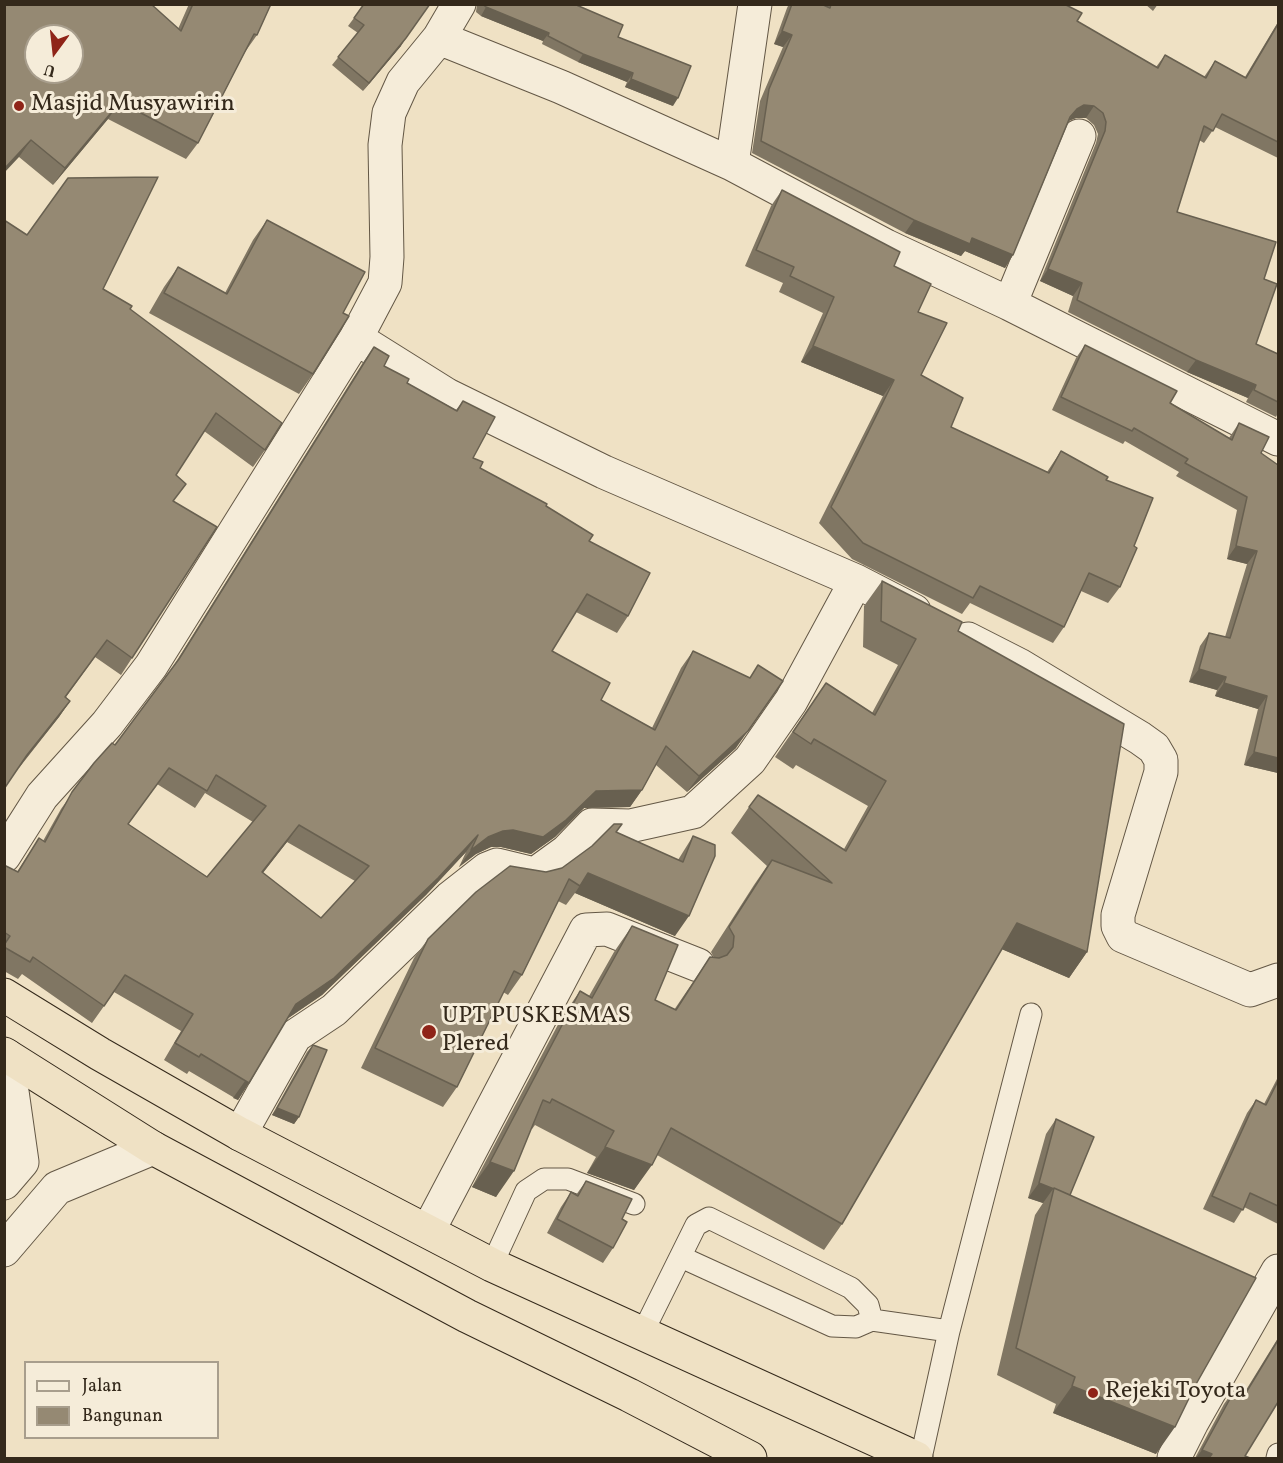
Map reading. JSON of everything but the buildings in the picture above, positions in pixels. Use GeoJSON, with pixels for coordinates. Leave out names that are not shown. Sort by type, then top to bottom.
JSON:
{"type":"FeatureCollection","features":[{"type":"Feature","properties":{"kind":"highway"},"geometry":{"type":"LineString","coordinates":[[4,995],[100,1054],[240,1134],[492,1265],[916,1458]]}},
{"type":"Feature","properties":{"kind":"highway"},"geometry":{"type":"LineString","coordinates":[[6,1055],[153,1148],[467,1316],[629,1395],[750,1458]]}},
{"type":"Feature","properties":{"kind":"street"},"geometry":{"type":"LineString","coordinates":[[4,856],[42,796],[107,724],[151,666],[356,338],[385,284],[387,256],[385,146],[389,113],[403,82],[439,38],[459,4]]}},
{"type":"Feature","properties":{"kind":"street"},"geometry":{"type":"LineString","coordinates":[[732,164],[755,4]]}},
{"type":"Feature","properties":{"kind":"street"},"geometry":{"type":"LineString","coordinates":[[439,38],[561,87],[732,164],[886,246],[1010,303],[1278,439]]}},
{"type":"Feature","properties":{"kind":"street"},"geometry":{"type":"LineString","coordinates":[[1010,303],[1079,136]]}},
{"type":"Feature","properties":{"kind":"street"},"geometry":{"type":"LineString","coordinates":[[356,338],[447,395],[604,472],[856,581],[1019,665],[1154,748],[1161,760],[1161,771],[1118,915],[1118,926],[1123,936],[1250,990],[1278,980]]}},
{"type":"Feature","properties":{"kind":"street"},"geometry":{"type":"LineString","coordinates":[[240,1134],[295,1036],[334,1010],[450,898],[487,869],[497,865],[530,873],[538,872],[567,851],[592,825],[630,825],[693,812],[750,760],[791,701],[856,581]]}},
{"type":"Feature","properties":{"kind":"street"},"geometry":{"type":"LineString","coordinates":[[428,1231],[586,930],[607,929],[698,965]]}},
{"type":"Feature","properties":{"kind":"street"},"geometry":{"type":"LineString","coordinates":[[4,1183],[22,1162],[6,1055]]}},
{"type":"Feature","properties":{"kind":"street"},"geometry":{"type":"LineString","coordinates":[[4,1250],[57,1188],[153,1148]]}},
{"type":"Feature","properties":{"kind":"street"},"geometry":{"type":"LineString","coordinates":[[1174,1458],[1278,1271]]}},
{"type":"Feature","properties":{"kind":"lane"},"geometry":{"type":"LineString","coordinates":[[921,1458],[949,1331],[1031,1014]]}},
{"type":"Feature","properties":{"kind":"lane"},"geometry":{"type":"LineString","coordinates":[[492,1265],[526,1191],[544,1179],[568,1179],[634,1204]]}},
{"type":"Feature","properties":{"kind":"lane"},"geometry":{"type":"LineString","coordinates":[[643,1332],[696,1225],[709,1218],[851,1288],[868,1305],[872,1320]]}},
{"type":"Feature","properties":{"kind":"lane"},"geometry":{"type":"LineString","coordinates":[[681,1257],[832,1326],[856,1327],[872,1320],[949,1331]]}},
{"type":"Feature","properties":{"kind":"place","name":"Masjid Musyawirin"},"geometry":{"type":"Point","coordinates":[19,106]}},
{"type":"Feature","properties":{"kind":"place","name":"UPT PUSKESMAS Plered"},"geometry":{"type":"Point","coordinates":[429,1032]}},
{"type":"Feature","properties":{"kind":"place","name":"Rejeki Toyota"},"geometry":{"type":"Point","coordinates":[1093,1393]}}]}
